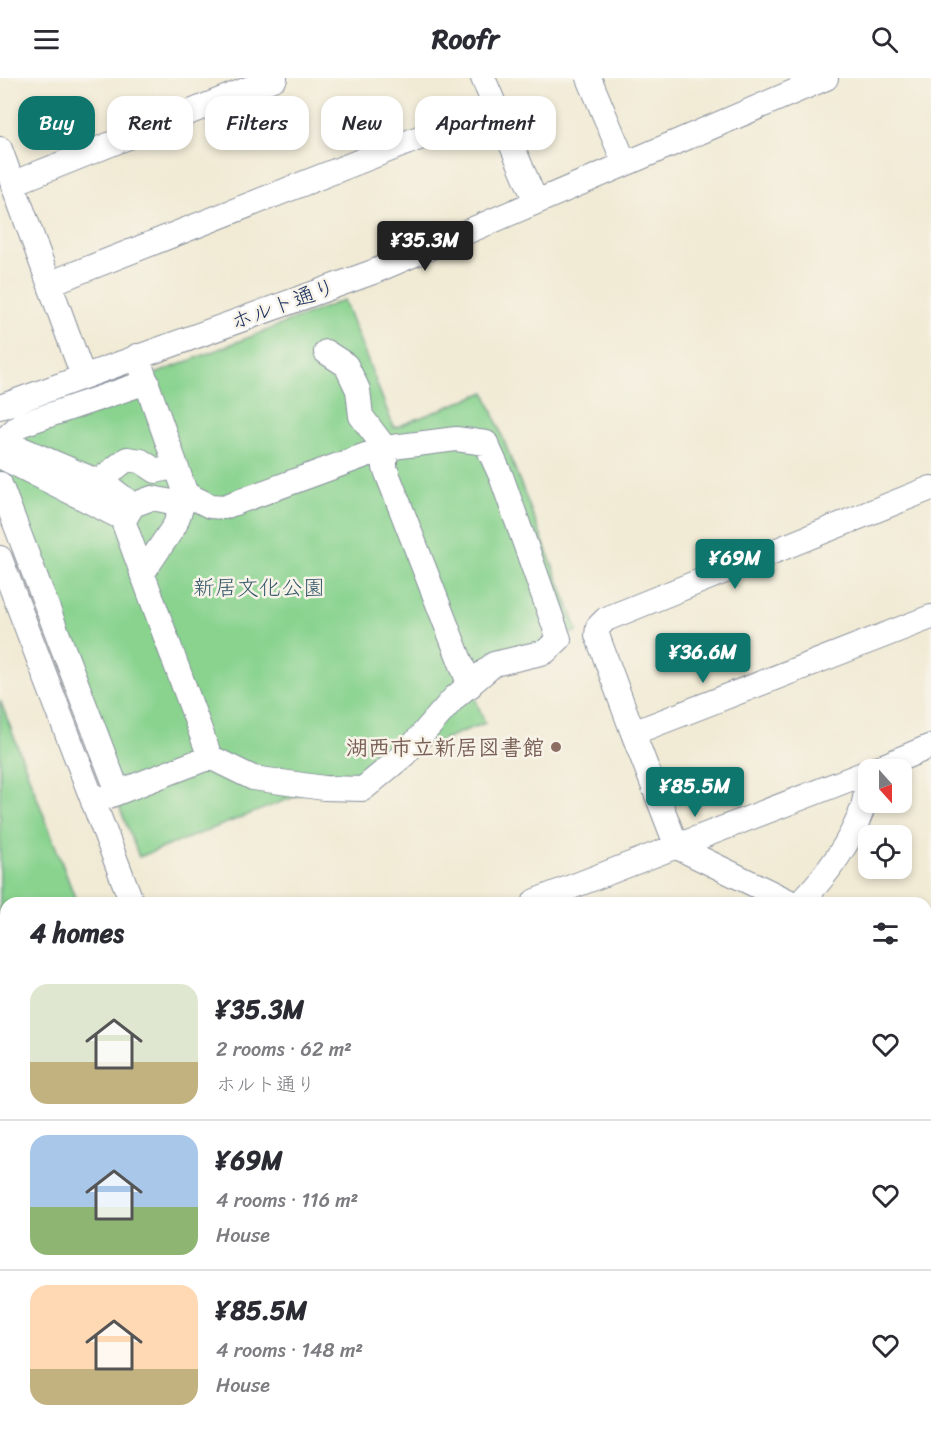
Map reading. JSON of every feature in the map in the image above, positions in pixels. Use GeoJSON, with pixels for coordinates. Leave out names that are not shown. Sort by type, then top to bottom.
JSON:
{"type":"FeatureCollection","features":[{"type":"Feature","properties":{"kind":"street"},"geometry":{"type":"LineString","coordinates":[[14,183],[275,78]]}},
{"type":"Feature","properties":{"kind":"street"},"geometry":{"type":"LineString","coordinates":[[483,78],[490,96]]}},
{"type":"Feature","properties":{"kind":"street"},"geometry":{"type":"LineString","coordinates":[[589,78],[625,164]]}},
{"type":"Feature","properties":{"kind":"street","name":"ホルト通り"},"geometry":{"type":"LineString","coordinates":[[0,407],[373,272],[826,78]]}},
{"type":"Feature","properties":{"kind":"street"},"geometry":{"type":"LineString","coordinates":[[51,283],[415,140]]}},
{"type":"Feature","properties":{"kind":"street"},"geometry":{"type":"LineString","coordinates":[[0,149],[51,283],[83,376]]}},
{"type":"Feature","properties":{"kind":"street"},"geometry":{"type":"LineString","coordinates":[[513,150],[536,202]]}},
{"type":"Feature","properties":{"kind":"street"},"geometry":{"type":"LineString","coordinates":[[326,352],[346,364],[358,390],[361,416],[385,448],[386,468],[470,686]]}},
{"type":"Feature","properties":{"kind":"street"},"geometry":{"type":"LineString","coordinates":[[137,356],[176,466],[184,499],[175,525],[142,574]]}},
{"type":"Feature","properties":{"kind":"street"},"geometry":{"type":"LineString","coordinates":[[1,448],[20,425],[147,382]]}},
{"type":"Feature","properties":{"kind":"street"},"geometry":{"type":"LineString","coordinates":[[1,448],[100,480],[128,514],[142,574],[210,757],[253,778],[324,788],[363,789],[405,754],[454,698],[494,664],[545,652],[559,639],[501,476],[486,443],[456,439],[385,448],[224,507],[184,499],[152,498],[128,514],[122,518],[1,448]]}},
{"type":"Feature","properties":{"kind":"street"},"geometry":{"type":"LineString","coordinates":[[100,480],[127,459],[141,461],[156,471],[176,466]]}},
{"type":"Feature","properties":{"kind":"street"},"geometry":{"type":"LineString","coordinates":[[0,484],[118,792]]}},
{"type":"Feature","properties":{"kind":"street"},"geometry":{"type":"LineString","coordinates":[[780,897],[676,847],[597,635],[598,627],[606,619],[931,488]]}},
{"type":"Feature","properties":{"kind":"street"},"geometry":{"type":"LineString","coordinates":[[0,558],[130,897]]}},
{"type":"Feature","properties":{"kind":"street"},"geometry":{"type":"LineString","coordinates":[[633,733],[931,617]]}},
{"type":"Feature","properties":{"kind":"street"},"geometry":{"type":"LineString","coordinates":[[900,759],[931,746]]}},
{"type":"Feature","properties":{"kind":"street"},"geometry":{"type":"LineString","coordinates":[[93,802],[210,757]]}},
{"type":"Feature","properties":{"kind":"street"},"geometry":{"type":"LineString","coordinates":[[547,897],[858,776]]}},
{"type":"Feature","properties":{"kind":"street"},"geometry":{"type":"LineString","coordinates":[[806,897],[822,881],[861,813]]}},
{"type":"Feature","properties":{"kind":"green space","name":"新居文化公園"},"geometry":{"type":"Polygon","coordinates":[[[344,300],[394,428],[485,392],[578,631],[466,675],[485,723],[139,857],[0,501],[0,435],[344,300]]]}},
{"type":"Feature","properties":{"kind":"green space"},"geometry":{"type":"Polygon","coordinates":[[[0,700],[75,897],[0,897],[0,700]]]}},
{"type":"Feature","properties":{"kind":"place","name":"湖西市立新居図書館"},"geometry":{"type":"Point","coordinates":[556,747]}}]}
